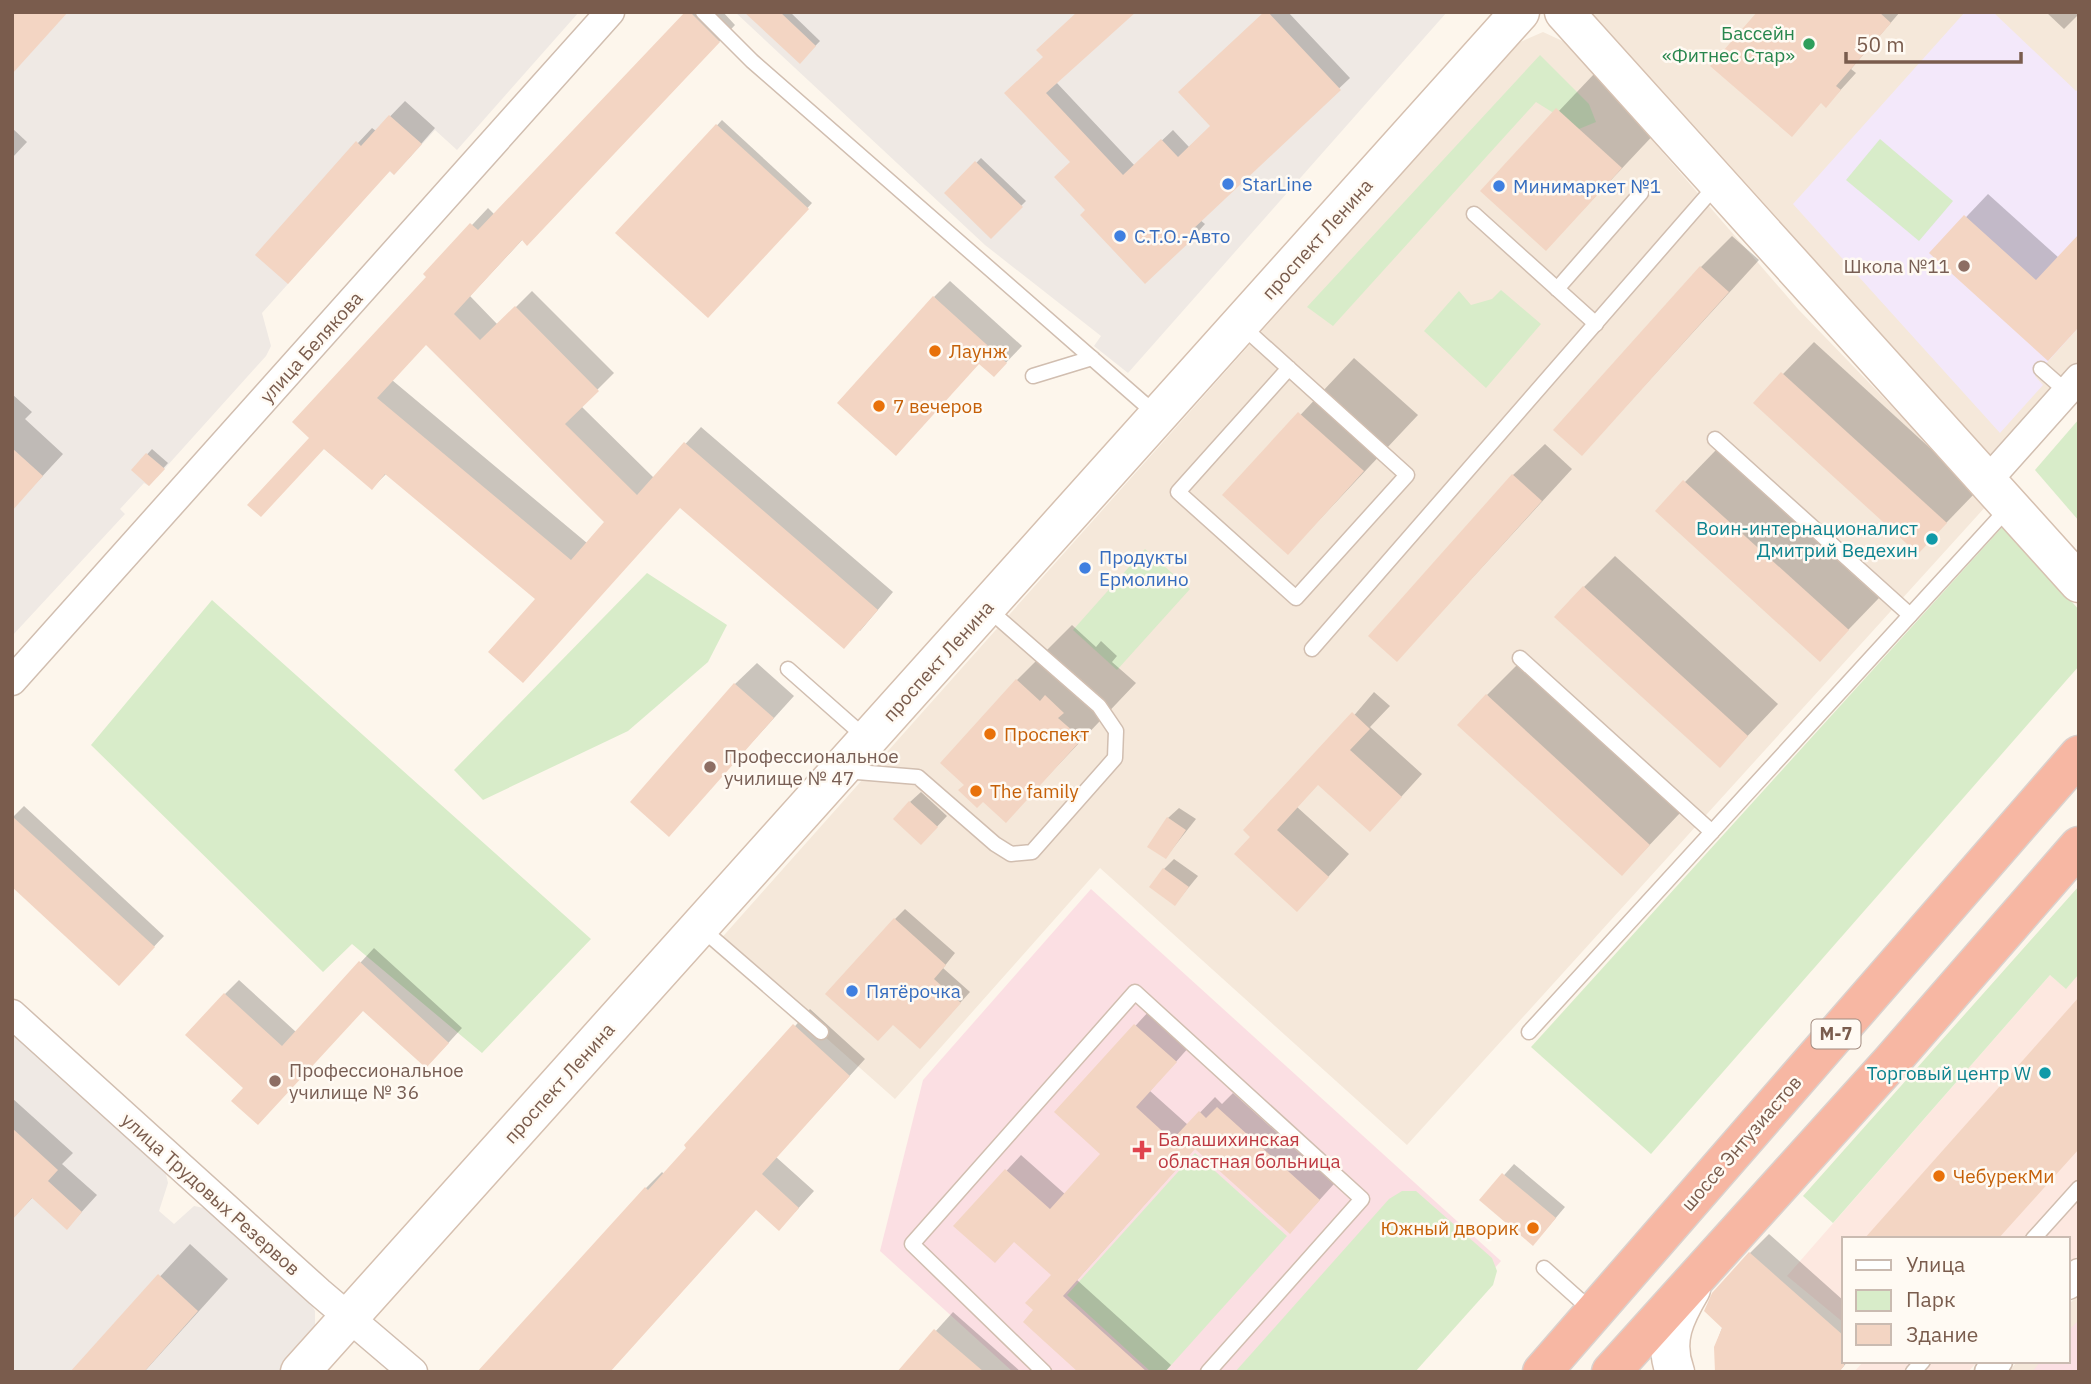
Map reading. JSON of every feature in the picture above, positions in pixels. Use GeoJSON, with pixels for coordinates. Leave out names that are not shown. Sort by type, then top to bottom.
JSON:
{"type":"FeatureCollection","features":[{"type":"Feature","properties":{"kind":"highway","name":"шоссе Энтузиастов"},"geometry":{"type":"LineString","coordinates":[[1542,1372],[2079,755]]}},
{"type":"Feature","properties":{"kind":"highway"},"geometry":{"type":"LineString","coordinates":[[1611,1372],[1891,1062],[2079,846]]}},
{"type":"Feature","properties":{"kind":"main road","name":"проспект Ленина"},"geometry":{"type":"LineString","coordinates":[[300,1372],[1520,12]]}},
{"type":"Feature","properties":{"kind":"main road"},"geometry":{"type":"LineString","coordinates":[[1564,12],[2079,583]]}},
{"type":"Feature","properties":{"kind":"main road"},"geometry":{"type":"LineString","coordinates":[[1675,1372],[1669,1347],[1671,1330],[1701,1270]]}},
{"type":"Feature","properties":{"kind":"street","name":"улица Белякова"},"geometry":{"type":"LineString","coordinates":[[12,681],[610,12]]}},
{"type":"Feature","properties":{"kind":"street"},"geometry":{"type":"LineString","coordinates":[[1999,493],[2073,385]]}},
{"type":"Feature","properties":{"kind":"street","name":"улица Трудовых Резервов"},"geometry":{"type":"LineString","coordinates":[[12,1014],[413,1372]]}},
{"type":"Feature","properties":{"kind":"lane"},"geometry":{"type":"LineString","coordinates":[[703,12],[752,61],[1158,416]]}},
{"type":"Feature","properties":{"kind":"lane"},"geometry":{"type":"LineString","coordinates":[[1312,649],[1719,182]]}},
{"type":"Feature","properties":{"kind":"lane"},"geometry":{"type":"LineString","coordinates":[[1557,289],[1641,193]]}},
{"type":"Feature","properties":{"kind":"lane"},"geometry":{"type":"LineString","coordinates":[[1474,214],[1596,324]]}},
{"type":"Feature","properties":{"kind":"lane"},"geometry":{"type":"LineString","coordinates":[[1240,325],[1289,368],[1407,475],[1296,598],[1178,492],[1289,368]]}},
{"type":"Feature","properties":{"kind":"lane"},"geometry":{"type":"LineString","coordinates":[[1033,376],[1092,358]]}},
{"type":"Feature","properties":{"kind":"lane"},"geometry":{"type":"LineString","coordinates":[[2041,369],[2073,385]]}},
{"type":"Feature","properties":{"kind":"lane"},"geometry":{"type":"LineString","coordinates":[[1715,439],[1910,615]]}},
{"type":"Feature","properties":{"kind":"lane"},"geometry":{"type":"LineString","coordinates":[[1529,1032],[1910,615],[1999,493]]}},
{"type":"Feature","properties":{"kind":"lane"},"geometry":{"type":"LineString","coordinates":[[840,771],[918,777],[995,844],[1011,854],[1032,852],[1115,758],[1116,731],[1099,706],[986,608]]}},
{"type":"Feature","properties":{"kind":"lane"},"geometry":{"type":"LineString","coordinates":[[1520,658],[1712,832]]}},
{"type":"Feature","properties":{"kind":"lane"},"geometry":{"type":"LineString","coordinates":[[788,669],[868,739]]}},
{"type":"Feature","properties":{"kind":"lane"},"geometry":{"type":"LineString","coordinates":[[700,927],[821,1032]]}},
{"type":"Feature","properties":{"kind":"lane"},"geometry":{"type":"LineString","coordinates":[[1044,1372],[912,1244],[1136,992],[1362,1199],[1208,1372]]}},
{"type":"Feature","properties":{"kind":"lane"},"geometry":{"type":"LineString","coordinates":[[2035,1237],[2079,1188]]}},
{"type":"Feature","properties":{"kind":"lane"},"geometry":{"type":"LineString","coordinates":[[1544,1268],[1594,1312]]}},
{"type":"Feature","properties":{"kind":"shaded area"},"geometry":{"type":"Polygon","coordinates":[[[12,12],[579,12],[457,150],[435,130],[394,175],[389,171],[262,313],[271,346],[266,356],[149,486],[144,483],[120,509],[125,514],[12,636],[12,12]]]}},
{"type":"Feature","properties":{"kind":"shaded area"},"geometry":{"type":"Polygon","coordinates":[[[735,12],[1447,12],[1128,373],[1094,346],[1101,336],[985,245],[735,12]]]}},
{"type":"Feature","properties":{"kind":"shaded area"},"geometry":{"type":"Polygon","coordinates":[[[1589,12],[2079,12],[2079,365],[1990,457],[1589,12]]]}},
{"type":"Feature","properties":{"kind":"shaded area","name":"Школа №11"},"geometry":{"type":"Polygon","coordinates":[[[1965,12],[1993,12],[2076,91],[2079,89],[2079,327],[2035,376],[2043,385],[2000,433],[1793,204],[1965,12]]]}},
{"type":"Feature","properties":{"kind":"shaded area"},"geometry":{"type":"Polygon","coordinates":[[[1543,32],[1569,44],[1798,309],[1987,505],[1407,1145],[1100,868],[895,1099],[718,942],[1518,43],[1543,32]]]}},
{"type":"Feature","properties":{"kind":"shaded area","name":"Балашихинская областная больница"},"geometry":{"type":"Polygon","coordinates":[[[1091,889],[1501,1261],[1403,1372],[1013,1372],[880,1251],[923,1080],[1091,889]]]}},
{"type":"Feature","properties":{"kind":"shaded area"},"geometry":{"type":"Polygon","coordinates":[[[2079,974],[2079,1254],[2070,1263],[2070,1237],[1842,1237],[1842,1321],[1787,1276],[2050,975],[2066,988],[2079,974]]]}},
{"type":"Feature","properties":{"kind":"shaded area"},"geometry":{"type":"Polygon","coordinates":[[[12,1029],[164,1166],[168,1183],[159,1211],[174,1224],[194,1206],[214,1210],[301,1288],[315,1311],[315,1336],[283,1372],[12,1372],[12,1029]]]}},
{"type":"Feature","properties":{"kind":"shaded area"},"geometry":{"type":"Polygon","coordinates":[[[2079,1294],[2079,1372],[2008,1372],[2016,1363],[2070,1363],[2070,1303],[2079,1294]]]}},
{"type":"Feature","properties":{"kind":"shaded area"},"geometry":{"type":"Polygon","coordinates":[[[2079,1320],[2079,1372],[2032,1372],[2039,1363],[2070,1363],[2070,1329],[2079,1320]]]}},
{"type":"Feature","properties":{"kind":"shaded area"},"geometry":{"type":"Polygon","coordinates":[[[1862,1363],[1976,1363],[1968,1372],[1854,1372],[1862,1363]]]}},
{"type":"Feature","properties":{"kind":"green space"},"geometry":{"type":"Polygon","coordinates":[[[1540,55],[1589,104],[1596,122],[1579,129],[1536,102],[1333,326],[1307,307],[1540,55]]]}},
{"type":"Feature","properties":{"kind":"green space"},"geometry":{"type":"Polygon","coordinates":[[[1880,139],[1953,201],[1919,241],[1846,180],[1880,139]]]}},
{"type":"Feature","properties":{"kind":"green space"},"geometry":{"type":"Polygon","coordinates":[[[1501,290],[1541,324],[1486,388],[1424,331],[1459,291],[1471,305],[1492,299],[1501,290]]]}},
{"type":"Feature","properties":{"kind":"green space"},"geometry":{"type":"Polygon","coordinates":[[[2079,419],[2079,521],[2035,470],[2079,419]]]}},
{"type":"Feature","properties":{"kind":"green space"},"geometry":{"type":"Polygon","coordinates":[[[2005,524],[2079,610],[2079,666],[1651,1154],[1531,1047],[2005,524]]]}},
{"type":"Feature","properties":{"kind":"green space"},"geometry":{"type":"Polygon","coordinates":[[[1145,549],[1190,589],[1117,670],[1073,630],[1145,549]]]}},
{"type":"Feature","properties":{"kind":"green space"},"geometry":{"type":"Polygon","coordinates":[[[647,573],[727,625],[708,662],[628,731],[483,800],[454,770],[647,573]]]}},
{"type":"Feature","properties":{"kind":"green space"},"geometry":{"type":"Polygon","coordinates":[[[212,600],[591,939],[482,1053],[352,944],[323,972],[91,745],[212,600]]]}},
{"type":"Feature","properties":{"kind":"green space"},"geometry":{"type":"Polygon","coordinates":[[[2079,886],[2079,974],[2066,989],[2050,975],[1833,1223],[1803,1196],[2079,886]]]}},
{"type":"Feature","properties":{"kind":"green space"},"geometry":{"type":"Polygon","coordinates":[[[1195,1153],[1287,1236],[1165,1372],[1151,1372],[1067,1295],[1195,1153]]]}},
{"type":"Feature","properties":{"kind":"green space"},"geometry":{"type":"Polygon","coordinates":[[[1402,1191],[1416,1191],[1492,1258],[1497,1271],[1493,1285],[1415,1372],[1235,1372],[1389,1199],[1402,1191]]]}},
{"type":"Feature","properties":{"kind":"building"},"geometry":{"type":"Polygon","coordinates":[[[12,12],[68,12],[12,74],[12,12]]]}},
{"type":"Feature","properties":{"kind":"building"},"geometry":{"type":"Polygon","coordinates":[[[685,12],[690,12],[720,42],[527,246],[522,240],[454,314],[480,340],[515,306],[599,391],[565,424],[637,495],[684,442],[878,610],[844,649],[680,508],[523,683],[488,652],[535,599],[385,474],[372,490],[324,449],[261,517],[247,505],[309,438],[292,422],[426,277],[423,274],[470,223],[478,230],[685,12]],[[426,345],[377,398],[571,560],[604,522],[426,345]]]}},
{"type":"Feature","properties":{"kind":"building"},"geometry":{"type":"Polygon","coordinates":[[[744,12],[780,12],[816,46],[800,64],[744,12]]]}},
{"type":"Feature","properties":{"kind":"building"},"geometry":{"type":"Polygon","coordinates":[[[1077,12],[1136,12],[1046,93],[1123,175],[1161,139],[1178,157],[1210,126],[1178,92],[1264,12],[1268,12],[1341,90],[1191,231],[1196,236],[1145,284],[1080,215],[1085,210],[1054,177],[1070,162],[1004,93],[1043,57],[1036,50],[1077,12]]]}},
{"type":"Feature","properties":{"kind":"building"},"geometry":{"type":"Polygon","coordinates":[[[1757,12],[1879,12],[1891,23],[1836,86],[1841,90],[1826,108],[1821,103],[1792,137],[1710,66],[1757,12]]]}},
{"type":"Feature","properties":{"kind":"building"},"geometry":{"type":"Polygon","coordinates":[[[1556,108],[1622,168],[1546,251],[1480,191],[1556,108]]]}},
{"type":"Feature","properties":{"kind":"building"},"geometry":{"type":"Polygon","coordinates":[[[389,115],[422,144],[394,175],[390,171],[288,284],[255,255],[356,141],[361,146],[389,115]]]}},
{"type":"Feature","properties":{"kind":"building"},"geometry":{"type":"Polygon","coordinates":[[[716,124],[809,209],[708,318],[615,233],[716,124]]]}},
{"type":"Feature","properties":{"kind":"building"},"geometry":{"type":"Polygon","coordinates":[[[975,161],[1023,207],[991,239],[944,193],[975,161]]]}},
{"type":"Feature","properties":{"kind":"building"},"geometry":{"type":"Polygon","coordinates":[[[1964,215],[2036,280],[2079,234],[2079,327],[2048,361],[1929,253],[1964,215]]]}},
{"type":"Feature","properties":{"kind":"building"},"geometry":{"type":"Polygon","coordinates":[[[1700,266],[1729,292],[1582,456],[1553,430],[1700,266]]]}},
{"type":"Feature","properties":{"kind":"building"},"geometry":{"type":"Polygon","coordinates":[[[933,296],[1007,363],[994,377],[979,364],[896,456],[837,403],[933,296]]]}},
{"type":"Feature","properties":{"kind":"building"},"geometry":{"type":"Polygon","coordinates":[[[1781,372],[1947,523],[1918,554],[1753,403],[1781,372]]]}},
{"type":"Feature","properties":{"kind":"building"},"geometry":{"type":"Polygon","coordinates":[[[1298,412],[1364,471],[1288,555],[1222,495],[1298,412]]]}},
{"type":"Feature","properties":{"kind":"building"},"geometry":{"type":"Polygon","coordinates":[[[12,448],[43,476],[12,511],[12,448]]]}},
{"type":"Feature","properties":{"kind":"building"},"geometry":{"type":"Polygon","coordinates":[[[146,453],[165,469],[149,486],[131,470],[146,453]]]}},
{"type":"Feature","properties":{"kind":"building"},"geometry":{"type":"Polygon","coordinates":[[[1512,474],[1542,501],[1397,662],[1368,636],[1512,474]]]}},
{"type":"Feature","properties":{"kind":"building"},"geometry":{"type":"Polygon","coordinates":[[[1683,480],[1849,630],[1820,662],[1655,511],[1683,480]]]}},
{"type":"Feature","properties":{"kind":"building"},"geometry":{"type":"Polygon","coordinates":[[[1583,586],[1748,736],[1720,768],[1554,617],[1583,586]]]}},
{"type":"Feature","properties":{"kind":"building"},"geometry":{"type":"Polygon","coordinates":[[[1016,679],[1040,701],[1045,695],[1064,713],[1058,718],[1082,739],[1006,823],[983,802],[977,808],[958,790],[964,785],[940,763],[1016,679]]]}},
{"type":"Feature","properties":{"kind":"building"},"geometry":{"type":"Polygon","coordinates":[[[734,683],[774,718],[669,837],[630,802],[734,683]]]}},
{"type":"Feature","properties":{"kind":"building"},"geometry":{"type":"Polygon","coordinates":[[[1486,694],[1650,845],[1622,876],[1457,725],[1486,694]]]}},
{"type":"Feature","properties":{"kind":"building"},"geometry":{"type":"Polygon","coordinates":[[[1352,712],[1370,729],[1350,750],[1402,797],[1370,832],[1318,785],[1277,830],[1329,877],[1297,912],[1234,854],[1250,837],[1243,830],[1352,712]]]}},
{"type":"Feature","properties":{"kind":"building"},"geometry":{"type":"Polygon","coordinates":[[[909,801],[938,827],[921,845],[893,819],[909,801]]]}},
{"type":"Feature","properties":{"kind":"building"},"geometry":{"type":"Polygon","coordinates":[[[12,816],[155,947],[119,986],[12,887],[12,816]]]}},
{"type":"Feature","properties":{"kind":"building"},"geometry":{"type":"Polygon","coordinates":[[[1167,817],[1186,830],[1166,859],[1147,847],[1167,817]]]}},
{"type":"Feature","properties":{"kind":"building"},"geometry":{"type":"Polygon","coordinates":[[[1163,868],[1189,887],[1175,906],[1149,887],[1163,868]]]}},
{"type":"Feature","properties":{"kind":"building"},"geometry":{"type":"Polygon","coordinates":[[[894,918],[946,965],[934,979],[961,1003],[920,1049],[893,1025],[878,1041],[825,994],[894,918]]]}},
{"type":"Feature","properties":{"kind":"building"},"geometry":{"type":"Polygon","coordinates":[[[359,961],[449,1043],[426,1068],[363,1011],[258,1125],[231,1101],[243,1088],[185,1035],[224,993],[282,1046],[359,961]]]}},
{"type":"Feature","properties":{"kind":"building","name":"Торговый центр W"},"geometry":{"type":"Polygon","coordinates":[[[2079,997],[2079,1149],[2000,1237],[1866,1237],[2079,997]]]}},
{"type":"Feature","properties":{"kind":"building"},"geometry":{"type":"Polygon","coordinates":[[[793,1024],[850,1076],[762,1174],[799,1208],[779,1231],[756,1210],[610,1372],[477,1372],[645,1187],[648,1190],[686,1148],[684,1145],[793,1024]]]}},
{"type":"Feature","properties":{"kind":"building"},"geometry":{"type":"Polygon","coordinates":[[[1134,1024],[1177,1062],[1136,1107],[1172,1140],[1199,1111],[1206,1118],[1217,1107],[1320,1200],[1290,1234],[1195,1149],[1063,1296],[1147,1372],[1078,1372],[1023,1322],[1033,1310],[1025,1303],[1051,1275],[1014,1242],[995,1263],[953,1226],[1005,1169],[1050,1209],[1100,1154],[1054,1112],[1134,1024]]]}},
{"type":"Feature","properties":{"kind":"building"},"geometry":{"type":"Polygon","coordinates":[[[12,1128],[58,1170],[48,1181],[82,1212],[67,1230],[32,1198],[12,1220],[12,1128]]]}},
{"type":"Feature","properties":{"kind":"building"},"geometry":{"type":"Polygon","coordinates":[[[1502,1173],[1556,1218],[1533,1246],[1479,1200],[1502,1173]]]}},
{"type":"Feature","properties":{"kind":"building"},"geometry":{"type":"Polygon","coordinates":[[[1749,1252],[1842,1334],[1844,1366],[1839,1372],[1715,1372],[1714,1347],[1722,1328],[1704,1311],[1712,1293],[1749,1252]]]}},
{"type":"Feature","properties":{"kind":"building"},"geometry":{"type":"Polygon","coordinates":[[[158,1274],[198,1311],[144,1372],[70,1372],[158,1274]]]}},
{"type":"Feature","properties":{"kind":"building"},"geometry":{"type":"Polygon","coordinates":[[[934,1329],[984,1372],[897,1372],[934,1329]]]}},
{"type":"Feature","properties":{"kind":"place","name":"Бассейн «Фитнес Стар»"},"geometry":{"type":"Point","coordinates":[1809,44]}},
{"type":"Feature","properties":{"kind":"place","name":"StarLine"},"geometry":{"type":"Point","coordinates":[1228,184]}},
{"type":"Feature","properties":{"kind":"place","name":"Минимаркет №1"},"geometry":{"type":"Point","coordinates":[1499,186]}},
{"type":"Feature","properties":{"kind":"place","name":"С.Т.О.-Авто"},"geometry":{"type":"Point","coordinates":[1120,236]}},
{"type":"Feature","properties":{"kind":"place","name":"Школа №11"},"geometry":{"type":"Point","coordinates":[1964,266]}},
{"type":"Feature","properties":{"kind":"place","name":"Лаунж"},"geometry":{"type":"Point","coordinates":[935,351]}},
{"type":"Feature","properties":{"kind":"place","name":"7 вечеров"},"geometry":{"type":"Point","coordinates":[879,406]}},
{"type":"Feature","properties":{"kind":"place","name":"Воин-интернационалист Дмитрий Ведехин"},"geometry":{"type":"Point","coordinates":[1932,539]}},
{"type":"Feature","properties":{"kind":"place","name":"Продукты Ермолино"},"geometry":{"type":"Point","coordinates":[1085,568]}},
{"type":"Feature","properties":{"kind":"place","name":"Проспект"},"geometry":{"type":"Point","coordinates":[990,734]}},
{"type":"Feature","properties":{"kind":"place","name":"Профессиональное училище № 47"},"geometry":{"type":"Point","coordinates":[710,767]}},
{"type":"Feature","properties":{"kind":"place","name":"The family"},"geometry":{"type":"Point","coordinates":[976,791]}},
{"type":"Feature","properties":{"kind":"place","name":"Пятёрочка"},"geometry":{"type":"Point","coordinates":[852,991]}},
{"type":"Feature","properties":{"kind":"place","name":"Торговый центр W"},"geometry":{"type":"Point","coordinates":[2045,1073]}},
{"type":"Feature","properties":{"kind":"place","name":"Профессиональное училище № 36"},"geometry":{"type":"Point","coordinates":[275,1081]}},
{"type":"Feature","properties":{"kind":"place","name":"Балашихинская областная больница"},"geometry":{"type":"Point","coordinates":[1142,1150]}},
{"type":"Feature","properties":{"kind":"place","name":"ЧебурекМи"},"geometry":{"type":"Point","coordinates":[1939,1176]}},
{"type":"Feature","properties":{"kind":"place","name":"Южный дворик"},"geometry":{"type":"Point","coordinates":[1533,1228]}}]}
